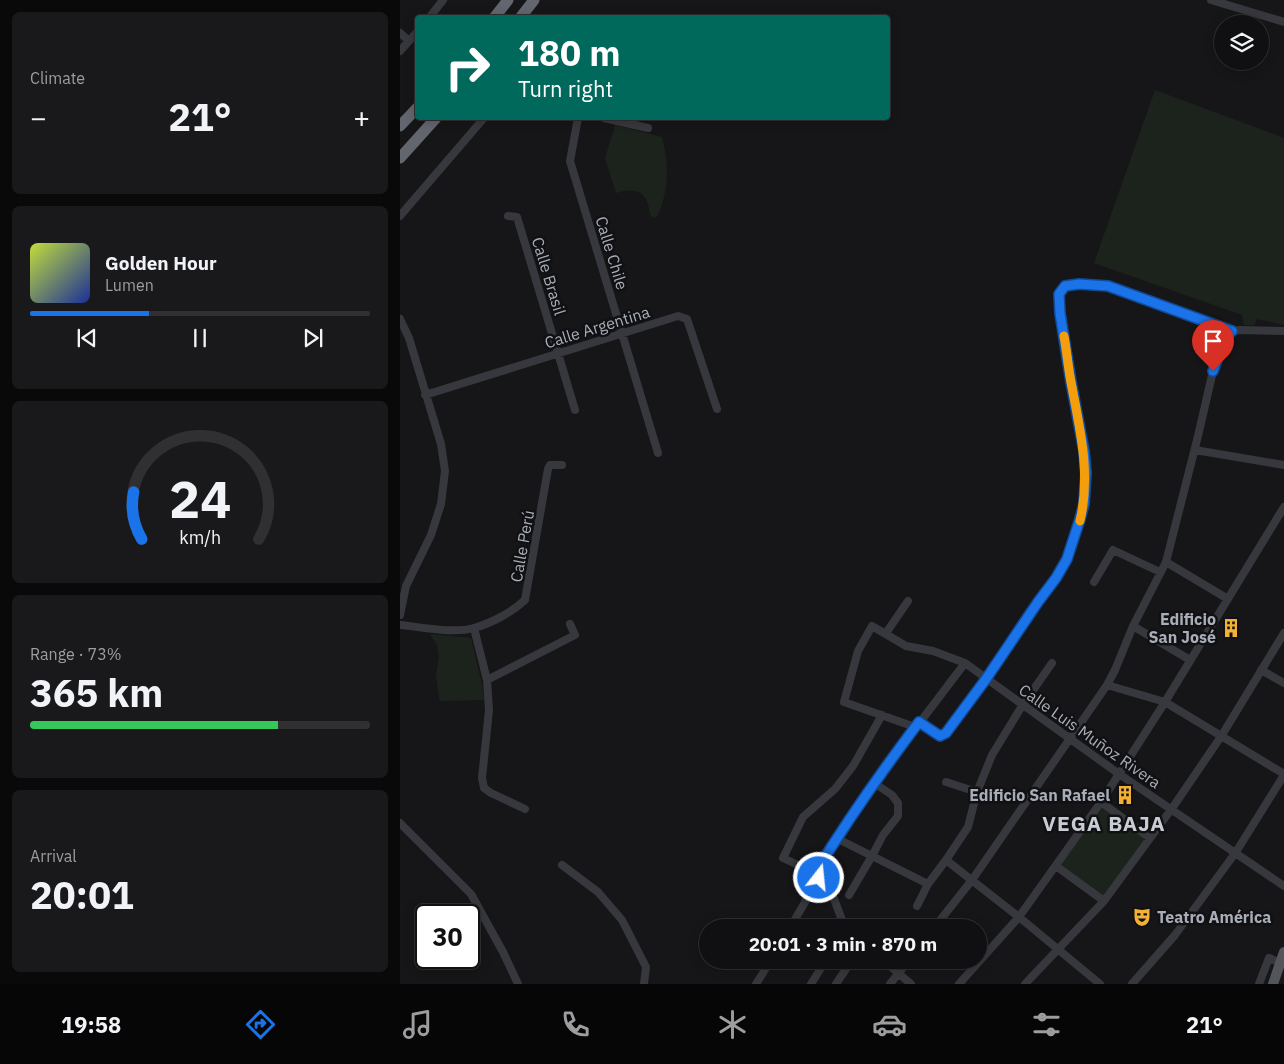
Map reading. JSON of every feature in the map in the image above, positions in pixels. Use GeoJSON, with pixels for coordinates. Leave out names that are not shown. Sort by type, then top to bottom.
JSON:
{"type":"FeatureCollection","features":[{"type":"Feature","properties":{"kind":"highway"},"geometry":{"type":"LineString","coordinates":[[496,15],[508,0]]}},
{"type":"Feature","properties":{"kind":"highway"},"geometry":{"type":"LineString","coordinates":[[522,15],[534,0]]}},
{"type":"Feature","properties":{"kind":"highway"},"geometry":{"type":"LineString","coordinates":[[400,126],[415,109]]}},
{"type":"Feature","properties":{"kind":"highway"},"geometry":{"type":"LineString","coordinates":[[400,158],[434,120]]}},
{"type":"Feature","properties":{"kind":"main road"},"geometry":{"type":"LineString","coordinates":[[1273,984],[1284,952]]}},
{"type":"Feature","properties":{"kind":"street"},"geometry":{"type":"LineString","coordinates":[[432,15],[444,0]]}},
{"type":"Feature","properties":{"kind":"street"},"geometry":{"type":"LineString","coordinates":[[1211,0],[1284,22]]}},
{"type":"Feature","properties":{"kind":"street"},"geometry":{"type":"LineString","coordinates":[[400,33],[409,41]]}},
{"type":"Feature","properties":{"kind":"street"},"geometry":{"type":"LineString","coordinates":[[400,51],[415,34]]}},
{"type":"Feature","properties":{"kind":"street"},"geometry":{"type":"LineString","coordinates":[[400,216],[482,120]]}},
{"type":"Feature","properties":{"kind":"street","name":"Calle Chile"},"geometry":{"type":"LineString","coordinates":[[578,120],[570,161],[658,453]]}},
{"type":"Feature","properties":{"kind":"street"},"geometry":{"type":"LineString","coordinates":[[633,121],[648,128]]}},
{"type":"Feature","properties":{"kind":"street","name":"Calle Brasil"},"geometry":{"type":"LineString","coordinates":[[508,216],[517,217],[575,410]]}},
{"type":"Feature","properties":{"kind":"street"},"geometry":{"type":"LineString","coordinates":[[841,919],[828,883],[817,875],[783,858],[803,817],[835,789],[852,766],[882,714],[917,724],[940,736],[946,733],[1056,578],[1067,559],[1075,538],[1084,504],[1086,473],[1084,451],[1060,313],[1059,294],[1065,286],[1079,284],[1108,286],[1232,331],[1284,332]]}},
{"type":"Feature","properties":{"kind":"street","name":"Calle Argentina"},"geometry":{"type":"LineString","coordinates":[[425,395],[678,316],[687,319],[717,409]]}},
{"type":"Feature","properties":{"kind":"street"},"geometry":{"type":"LineString","coordinates":[[400,319],[409,338],[441,444],[445,470],[441,504],[431,535],[406,586],[400,615]]}},
{"type":"Feature","properties":{"kind":"street"},"geometry":{"type":"LineString","coordinates":[[941,919],[972,880],[1107,685],[1115,670],[1133,626],[1166,562],[1213,371],[1225,338],[1232,331]]}},
{"type":"Feature","properties":{"kind":"street"},"geometry":{"type":"LineString","coordinates":[[1195,450],[1284,465]]}},
{"type":"Feature","properties":{"kind":"street","name":"Calle Perú"},"geometry":{"type":"LineString","coordinates":[[400,624],[454,630],[474,628],[516,608],[526,600],[548,469],[550,465],[562,465]]}},
{"type":"Feature","properties":{"kind":"street"},"geometry":{"type":"LineString","coordinates":[[959,984],[1019,917],[1101,802],[1166,702],[1284,507]]}},
{"type":"Feature","properties":{"kind":"street"},"geometry":{"type":"LineString","coordinates":[[1094,582],[1113,550],[1160,572]]}},
{"type":"Feature","properties":{"kind":"street"},"geometry":{"type":"LineString","coordinates":[[1166,562],[1228,600]]}},
{"type":"Feature","properties":{"kind":"street"},"geometry":{"type":"LineString","coordinates":[[886,633],[908,601]]}},
{"type":"Feature","properties":{"kind":"street"},"geometry":{"type":"LineString","coordinates":[[487,680],[575,635],[570,624]]}},
{"type":"Feature","properties":{"kind":"street","name":"Calle Luis Muñoz Rivera"},"geometry":{"type":"LineString","coordinates":[[882,714],[844,702],[858,651],[872,626],[906,646],[933,651],[964,663],[1119,774],[1284,886]]}},
{"type":"Feature","properties":{"kind":"street"},"geometry":{"type":"LineString","coordinates":[[1133,626],[1190,660]]}},
{"type":"Feature","properties":{"kind":"street"},"geometry":{"type":"LineString","coordinates":[[474,628],[487,680],[490,710],[482,778],[484,788],[525,809]]}},
{"type":"Feature","properties":{"kind":"street"},"geometry":{"type":"LineString","coordinates":[[1025,984],[1104,901],[1171,810],[1222,735],[1284,634]]}},
{"type":"Feature","properties":{"kind":"street"},"geometry":{"type":"LineString","coordinates":[[795,919],[836,838],[917,724],[964,663]]}},
{"type":"Feature","properties":{"kind":"street"},"geometry":{"type":"LineString","coordinates":[[917,906],[928,884],[968,827],[977,792],[992,755],[1022,706],[1052,664]]}},
{"type":"Feature","properties":{"kind":"street"},"geometry":{"type":"LineString","coordinates":[[1261,670],[1284,683]]}},
{"type":"Feature","properties":{"kind":"street"},"geometry":{"type":"LineString","coordinates":[[1107,685],[1166,702],[1284,774],[1236,852],[1175,935],[1132,984]]}},
{"type":"Feature","properties":{"kind":"street"},"geometry":{"type":"LineString","coordinates":[[946,782],[977,792]]}},
{"type":"Feature","properties":{"kind":"street"},"geometry":{"type":"LineString","coordinates":[[848,895],[883,835],[898,816],[898,803],[892,795],[874,783]]}},
{"type":"Feature","properties":{"kind":"street"},"geometry":{"type":"LineString","coordinates":[[1101,802],[1150,838]]}},
{"type":"Feature","properties":{"kind":"street"},"geometry":{"type":"LineString","coordinates":[[400,823],[471,894],[503,952],[518,984]]}},
{"type":"Feature","properties":{"kind":"street"},"geometry":{"type":"LineString","coordinates":[[836,838],[928,884]]}},
{"type":"Feature","properties":{"kind":"street"},"geometry":{"type":"LineString","coordinates":[[946,860],[1058,948],[1100,984]]}},
{"type":"Feature","properties":{"kind":"street"},"geometry":{"type":"LineString","coordinates":[[562,865],[598,892],[622,920],[646,967],[644,984]]}},
{"type":"Feature","properties":{"kind":"street"},"geometry":{"type":"LineString","coordinates":[[1056,866],[1104,901]]}},
{"type":"Feature","properties":{"kind":"street"},"geometry":{"type":"LineString","coordinates":[[1259,984],[1268,958],[1280,963]]}},
{"type":"Feature","properties":{"kind":"street"},"geometry":{"type":"LineString","coordinates":[[756,984],[765,969]]}},
{"type":"Feature","properties":{"kind":"street"},"geometry":{"type":"LineString","coordinates":[[812,984],[821,969]]}},
{"type":"Feature","properties":{"kind":"street"},"geometry":{"type":"LineString","coordinates":[[836,984],[846,969]]}},
{"type":"Feature","properties":{"kind":"street"},"geometry":{"type":"LineString","coordinates":[[894,969],[911,984]]}},
{"type":"Feature","properties":{"kind":"street"},"geometry":{"type":"LineString","coordinates":[[890,984],[902,969]]}},
{"type":"Feature","properties":{"kind":"shaded area"},"geometry":{"type":"Polygon","coordinates":[[[1155,90],[1284,138],[1284,325],[1257,319],[1254,325],[1244,325],[1242,315],[1094,263],[1155,90]]]}},
{"type":"Feature","properties":{"kind":"shaded area"},"geometry":{"type":"Polygon","coordinates":[[[615,125],[662,137],[666,156],[667,176],[662,206],[658,215],[654,218],[650,214],[646,199],[639,192],[626,191],[616,193],[605,158],[615,125]]]}},
{"type":"Feature","properties":{"kind":"shaded area"},"geometry":{"type":"Polygon","coordinates":[[[430,634],[471,638],[484,700],[441,701],[436,675],[439,657],[437,645],[430,634]]]}},
{"type":"Feature","properties":{"kind":"shaded area"},"geometry":{"type":"Polygon","coordinates":[[[1101,805],[1146,838],[1102,897],[1058,865],[1101,805]]]}},
{"type":"Feature","properties":{"kind":"slow traffic"},"geometry":{"type":"LineString","coordinates":[[1064,336],[1078,413],[1086,473],[1084,504],[1080,521]]}},
{"type":"Feature","properties":{"kind":"place","name":"Edificio San José"},"geometry":{"type":"Point","coordinates":[1231,628]}},
{"type":"Feature","properties":{"kind":"place","name":"Edificio San Rafael"},"geometry":{"type":"Point","coordinates":[1125,795]}},
{"type":"Feature","properties":{"kind":"place","name":"Teatro América"},"geometry":{"type":"Point","coordinates":[1142,917]}},
{"type":"Feature","properties":{"kind":"district","name":"VEGA BAJA"},"geometry":{"type":"Point","coordinates":[1104,823]}},
{"type":"Feature","properties":{"kind":"route"},"geometry":{"type":"LineString","coordinates":[[819,878],[815,873],[836,838],[919,722],[940,736],[946,733],[986,679],[1056,578],[1067,559],[1084,504],[1086,473],[1078,413],[1060,313],[1059,294],[1065,286],[1079,284],[1108,286],[1123,290],[1214,326],[1232,331],[1225,338],[1213,371]]}}]}
